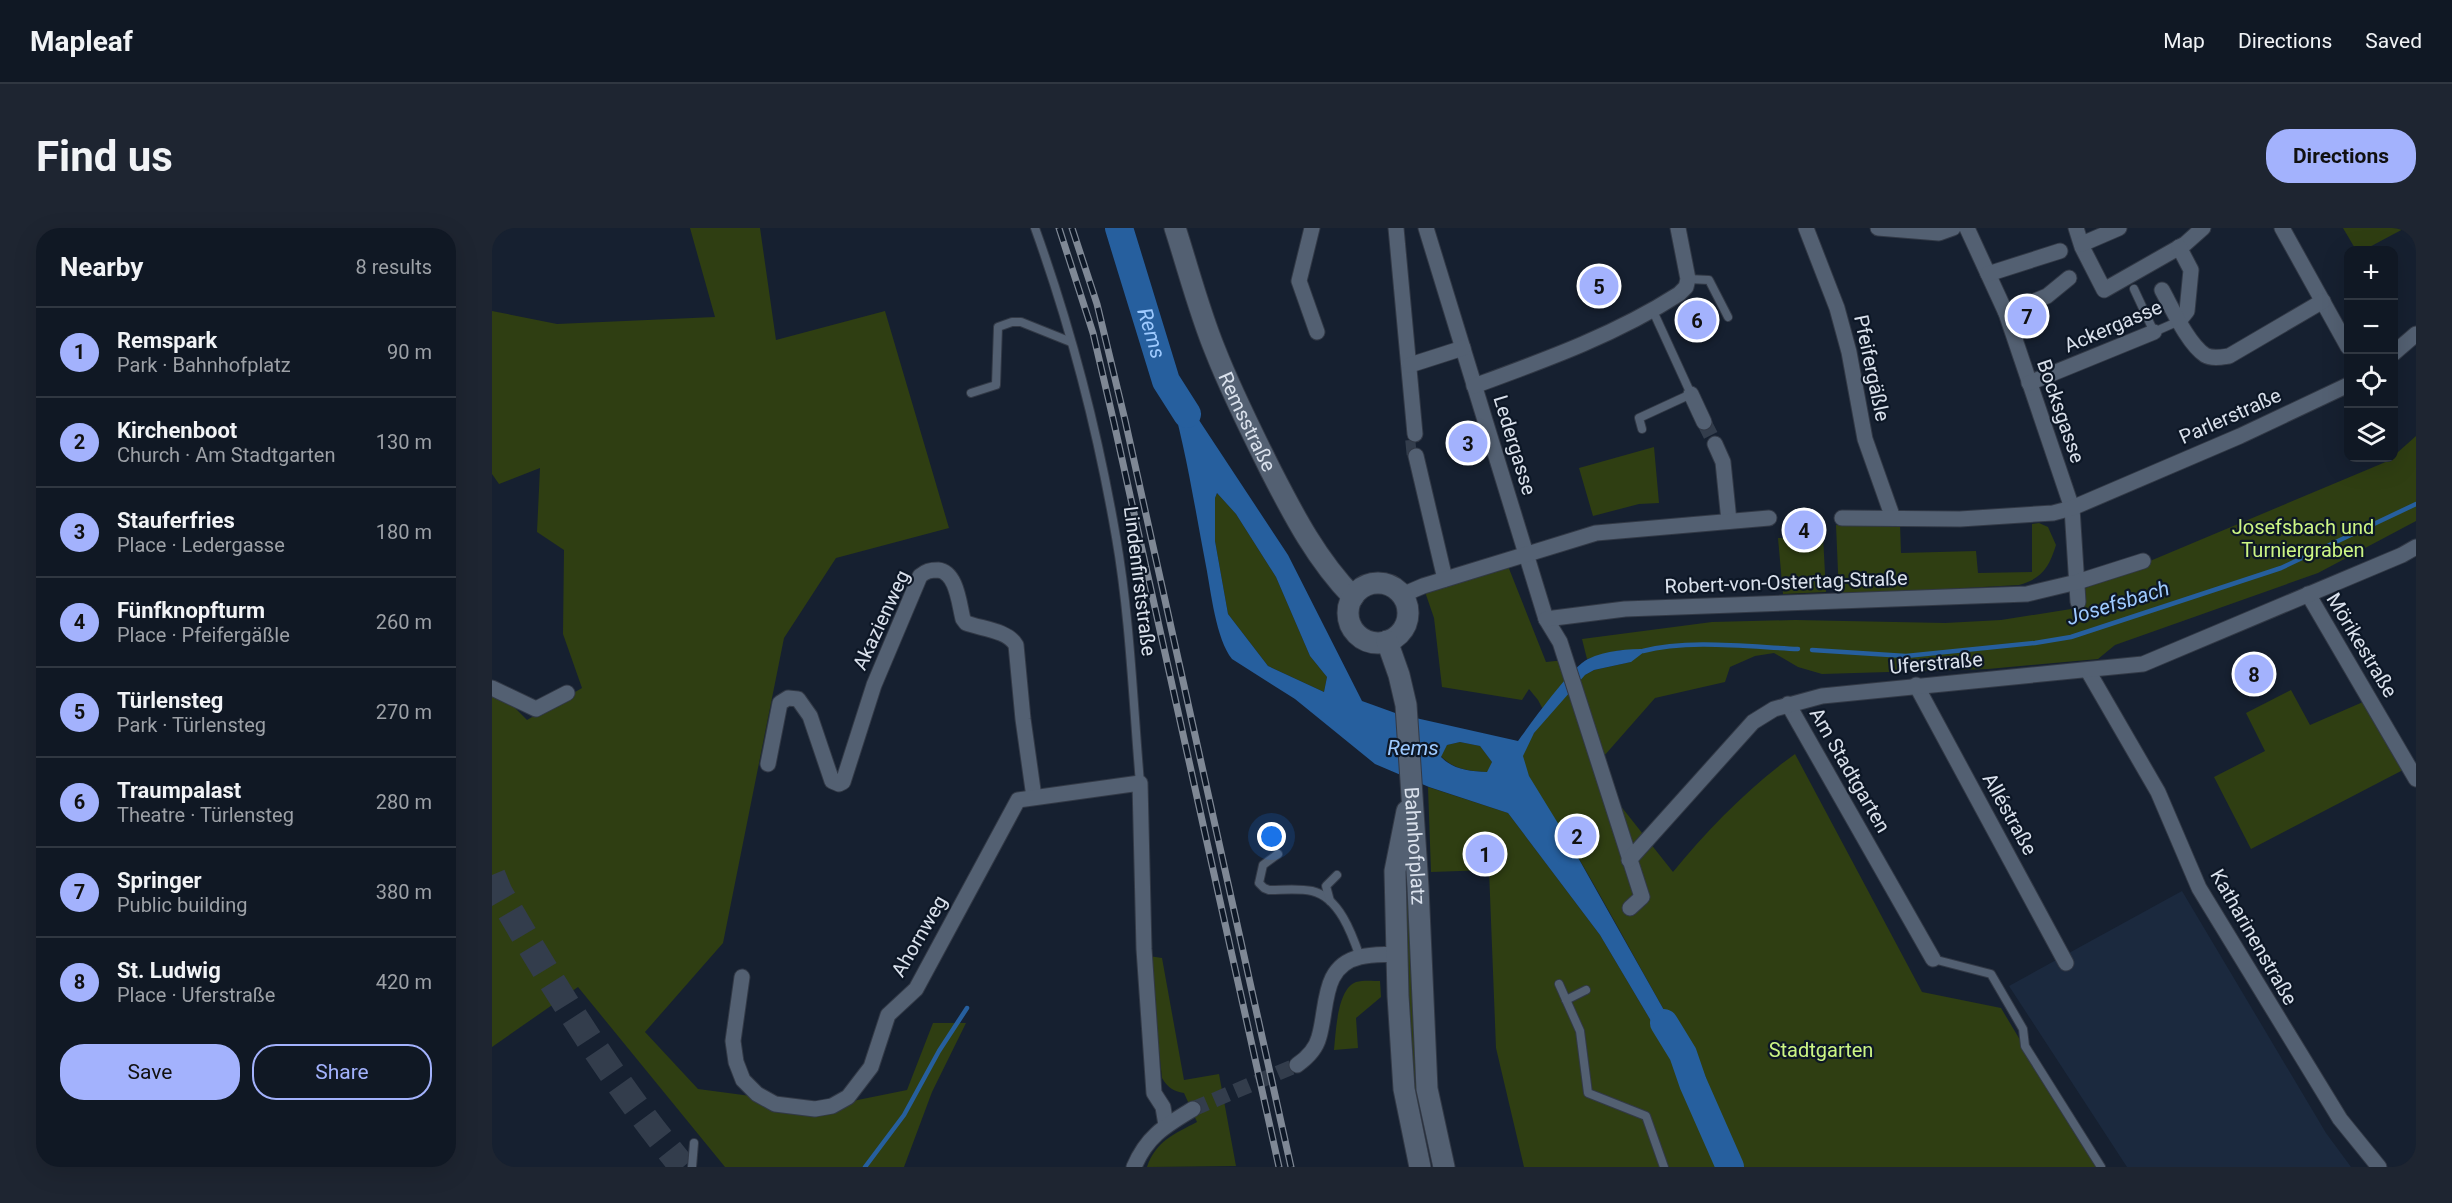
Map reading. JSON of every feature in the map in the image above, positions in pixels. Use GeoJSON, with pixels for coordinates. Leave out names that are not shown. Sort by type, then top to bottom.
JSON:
{"type":"FeatureCollection","features":[{"type":"Feature","properties":{"kind":"main road","name":"Remsstraße"},"geometry":{"type":"LineString","coordinates":[[1180,234],[1214,348],[1238,404],[1292,513],[1334,578],[1353,597]]}},
{"type":"Feature","properties":{"kind":"main road"},"geometry":{"type":"LineString","coordinates":[[1377,583],[1386,584],[1402,595],[1408,612],[1406,622],[1396,637],[1377,643],[1367,641],[1358,635],[1348,617],[1353,597],[1359,590],[1377,583]]}},
{"type":"Feature","properties":{"kind":"main road"},"geometry":{"type":"LineString","coordinates":[[1387,641],[1399,675],[1406,705],[1412,792]]}},
{"type":"Feature","properties":{"kind":"main road","name":"Bahnhofplatz"},"geometry":{"type":"LineString","coordinates":[[1412,792],[1395,871],[1404,1089],[1420,1167]]}},
{"type":"Feature","properties":{"kind":"main road","name":"Bahnhofplatz"},"geometry":{"type":"LineString","coordinates":[[1412,792],[1426,1070],[1431,1111],[1444,1167]]}},
{"type":"Feature","properties":{"kind":"street"},"geometry":{"type":"LineString","coordinates":[[1312,228],[1299,281],[1317,333]]}},
{"type":"Feature","properties":{"kind":"street"},"geometry":{"type":"LineString","coordinates":[[1396,228],[1415,434]]}},
{"type":"Feature","properties":{"kind":"street","name":"Ledergasse"},"geometry":{"type":"LineString","coordinates":[[1426,228],[1546,619],[1560,642],[1629,860]]}},
{"type":"Feature","properties":{"kind":"street"},"geometry":{"type":"LineString","coordinates":[[1474,386],[1557,356],[1653,311],[1679,294],[1686,287],[1688,279],[1678,228]]}},
{"type":"Feature","properties":{"kind":"street","name":"Pfeifergäßle"},"geometry":{"type":"LineString","coordinates":[[1806,228],[1840,307],[1865,439],[1893,519]]}},
{"type":"Feature","properties":{"kind":"street"},"geometry":{"type":"LineString","coordinates":[[1878,228],[1939,233],[1953,228]]}},
{"type":"Feature","properties":{"kind":"street","name":"Bocksgasse"},"geometry":{"type":"LineString","coordinates":[[1967,228],[2006,313],[2072,508],[2078,602]]}},
{"type":"Feature","properties":{"kind":"street"},"geometry":{"type":"LineString","coordinates":[[2076,228],[2104,290],[2131,283],[2203,228]]}},
{"type":"Feature","properties":{"kind":"street"},"geometry":{"type":"LineString","coordinates":[[2082,244],[2120,228]]}},
{"type":"Feature","properties":{"kind":"street"},"geometry":{"type":"LineString","coordinates":[[2282,228],[2344,338]]}},
{"type":"Feature","properties":{"kind":"street"},"geometry":{"type":"LineString","coordinates":[[2179,247],[2191,270],[2192,289],[2187,311],[2179,321]]}},
{"type":"Feature","properties":{"kind":"street"},"geometry":{"type":"LineString","coordinates":[[1988,274],[2060,251]]}},
{"type":"Feature","properties":{"kind":"street"},"geometry":{"type":"LineString","coordinates":[[2006,313],[2047,296],[2069,278]]}},
{"type":"Feature","properties":{"kind":"street","name":"Ackergasse"},"geometry":{"type":"LineString","coordinates":[[2162,290],[2192,340],[2205,355],[2218,358],[2229,356],[2323,302]]}},
{"type":"Feature","properties":{"kind":"street","name":"Ackergasse"},"geometry":{"type":"LineString","coordinates":[[2029,384],[2154,332]]}},
{"type":"Feature","properties":{"kind":"street"},"geometry":{"type":"LineString","coordinates":[[2398,350],[2416,334]]}},
{"type":"Feature","properties":{"kind":"street"},"geometry":{"type":"LineString","coordinates":[[1410,365],[1463,348]]}},
{"type":"Feature","properties":{"kind":"street","name":"Parlerstraße"},"geometry":{"type":"LineString","coordinates":[[2072,508],[2240,436],[2344,387]]}},
{"type":"Feature","properties":{"kind":"street"},"geometry":{"type":"LineString","coordinates":[[1691,394],[1704,422]]}},
{"type":"Feature","properties":{"kind":"street"},"geometry":{"type":"LineString","coordinates":[[1715,444],[1724,462],[1729,521]]}},
{"type":"Feature","properties":{"kind":"street"},"geometry":{"type":"LineString","coordinates":[[1416,456],[1445,579]]}},
{"type":"Feature","properties":{"kind":"street"},"geometry":{"type":"LineString","coordinates":[[1842,518],[1960,519],[2053,513],[2072,508]]}},
{"type":"Feature","properties":{"kind":"street"},"geometry":{"type":"LineString","coordinates":[[1402,595],[1445,579],[1596,533],[1769,518]]}},
{"type":"Feature","properties":{"kind":"street"},"geometry":{"type":"LineString","coordinates":[[2308,594],[2416,547]]}},
{"type":"Feature","properties":{"kind":"street","name":"Robert-von-Ostertag-Straße"},"geometry":{"type":"LineString","coordinates":[[1546,619],[1625,605],[2027,594],[2077,582],[2143,561]]}},
{"type":"Feature","properties":{"kind":"street","name":"Akazienweg"},"geometry":{"type":"LineString","coordinates":[[768,764],[780,703],[788,698],[798,699],[810,716],[832,781],[839,784],[843,782],[874,685],[920,576],[930,570],[943,571],[952,579],[966,623],[1013,639],[1016,645],[1034,797]]}},
{"type":"Feature","properties":{"kind":"street","name":"Uferstraße"},"geometry":{"type":"LineString","coordinates":[[1788,704],[1822,696],[1916,685],[2088,671],[2143,664],[2308,594]]}},
{"type":"Feature","properties":{"kind":"street","name":"Mörikestraße"},"geometry":{"type":"LineString","coordinates":[[2308,594],[2416,778]]}},
{"type":"Feature","properties":{"kind":"street","name":"Katharinenstraße"},"geometry":{"type":"LineString","coordinates":[[2088,671],[2158,792],[2199,888],[2340,1119],[2379,1167]]}},
{"type":"Feature","properties":{"kind":"street","name":"Alléstraße"},"geometry":{"type":"LineString","coordinates":[[1916,685],[2066,963]]}},
{"type":"Feature","properties":{"kind":"street"},"geometry":{"type":"LineString","coordinates":[[492,688],[536,709],[567,693]]}},
{"type":"Feature","properties":{"kind":"street","name":"Am Stadtgarten"},"geometry":{"type":"LineString","coordinates":[[1629,860],[1753,722],[1774,709],[1788,704],[1933,959]]}},
{"type":"Feature","properties":{"kind":"street"},"geometry":{"type":"LineString","coordinates":[[1034,797],[1140,783]]}},
{"type":"Feature","properties":{"kind":"street","name":"Lindenfirststraße"},"geometry":{"type":"LineString","coordinates":[[1140,783],[1144,949],[1154,1093],[1163,1107],[1166,1125]]}},
{"type":"Feature","properties":{"kind":"street","name":"Ahornweg"},"geometry":{"type":"LineString","coordinates":[[742,977],[733,1041],[736,1062],[743,1080],[757,1094],[775,1104],[815,1109],[832,1106],[848,1097],[871,1067],[888,1014],[916,989],[1018,800],[1034,797]]}},
{"type":"Feature","properties":{"kind":"street"},"geometry":{"type":"LineString","coordinates":[[1629,860],[1642,897],[1630,908]]}},
{"type":"Feature","properties":{"kind":"street"},"geometry":{"type":"LineString","coordinates":[[1297,1065],[1310,1055],[1319,1039],[1327,990],[1333,975],[1345,963],[1360,957],[1397,954]]}},
{"type":"Feature","properties":{"kind":"street"},"geometry":{"type":"LineString","coordinates":[[1134,1167],[1142,1149],[1166,1125],[1193,1109]]}},
{"type":"Feature","properties":{"kind":"lane","name":"Lindenfirststraße"},"geometry":{"type":"LineString","coordinates":[[1035,228],[1051,273],[1092,418],[1117,539],[1140,783]]}},
{"type":"Feature","properties":{"kind":"lane"},"geometry":{"type":"LineString","coordinates":[[1688,279],[1709,280],[1728,317]]}},
{"type":"Feature","properties":{"kind":"lane"},"geometry":{"type":"LineString","coordinates":[[2131,283],[2154,332]]}},
{"type":"Feature","properties":{"kind":"lane"},"geometry":{"type":"LineString","coordinates":[[1642,429],[1639,418],[1691,394],[1653,311]]}},
{"type":"Feature","properties":{"kind":"lane","name":"Ackergasse"},"geometry":{"type":"LineString","coordinates":[[2154,332],[2179,321]]}},
{"type":"Feature","properties":{"kind":"lane"},"geometry":{"type":"LineString","coordinates":[[971,393],[996,385],[998,327],[1012,322],[1021,322],[1071,342]]}},
{"type":"Feature","properties":{"kind":"lane"},"geometry":{"type":"LineString","coordinates":[[1278,854],[1266,861],[1261,869],[1259,883],[1264,888],[1314,891],[1331,902]]}},
{"type":"Feature","properties":{"kind":"lane"},"geometry":{"type":"LineString","coordinates":[[1337,875],[1326,886],[1331,902],[1353,938],[1360,957]]}},
{"type":"Feature","properties":{"kind":"lane"},"geometry":{"type":"LineString","coordinates":[[1933,959],[1991,974],[2023,1029],[2025,1046],[2102,1167]]}},
{"type":"Feature","properties":{"kind":"lane"},"geometry":{"type":"LineString","coordinates":[[1559,984],[1580,1031],[1588,1093],[1646,1116],[1664,1167]]}},
{"type":"Feature","properties":{"kind":"lane"},"geometry":{"type":"LineString","coordinates":[[1566,1000],[1586,990]]}},
{"type":"Feature","properties":{"kind":"lane"},"geometry":{"type":"LineString","coordinates":[[692,1167],[694,1143]]}},
{"type":"Feature","properties":{"kind":"shaded area"},"geometry":{"type":"Polygon","coordinates":[[[2182,891],[2326,1133],[2351,1167],[2127,1167],[2009,986],[2182,891]]]}},
{"type":"Feature","properties":{"kind":"green space"},"geometry":{"type":"Polygon","coordinates":[[[690,228],[760,228],[776,340],[885,311],[949,528],[836,558],[784,638],[723,943],[645,1032],[698,1089],[828,1106],[907,1090],[933,1023],[966,1023],[932,1092],[904,1167],[725,1167],[578,987],[492,1047],[492,685],[527,720],[582,688],[563,634],[564,550],[537,532],[540,468],[499,484],[492,474],[492,311],[557,324],[715,317],[690,228]]]}},
{"type":"Feature","properties":{"kind":"green space"},"geometry":{"type":"Polygon","coordinates":[[[2343,228],[2405,228],[2371,246],[2354,246],[2343,228]]]}},
{"type":"Feature","properties":{"kind":"green space"},"geometry":{"type":"Polygon","coordinates":[[[2416,436],[2416,521],[2318,573],[2115,645],[2098,659],[1988,669],[1822,674],[1798,667],[1774,653],[1755,656],[1730,667],[1725,682],[1655,698],[1604,756],[1616,800],[1673,872],[1730,809],[1778,766],[1795,754],[1922,992],[2001,1008],[2096,1167],[1524,1167],[1496,1048],[1489,870],[1431,872],[1428,787],[1508,813],[1600,935],[1654,1026],[1666,1051],[1683,1054],[1678,1035],[1582,864],[1529,776],[1523,756],[1524,751],[1532,735],[1547,717],[1538,700],[1529,689],[1522,700],[1442,687],[1434,618],[1423,586],[1508,566],[1546,662],[1565,660],[1585,675],[1594,670],[1631,662],[1621,650],[1587,659],[1582,639],[1712,622],[1795,620],[1945,623],[2001,620],[2071,609],[2081,590],[2386,462],[2398,462],[2398,452],[2416,436]]]}},
{"type":"Feature","properties":{"kind":"green space"},"geometry":{"type":"Polygon","coordinates":[[[1654,447],[1659,503],[1639,504],[1593,516],[1579,468],[1654,447]]]}},
{"type":"Feature","properties":{"kind":"green space"},"geometry":{"type":"Polygon","coordinates":[[[1217,493],[1236,514],[1276,577],[1310,656],[1327,677],[1324,692],[1268,666],[1228,614],[1215,541],[1217,493]]]}},
{"type":"Feature","properties":{"kind":"green space"},"geometry":{"type":"Polygon","coordinates":[[[2039,523],[2048,527],[2056,545],[2047,566],[2039,576],[2027,583],[1839,595],[1836,525],[1900,524],[1901,553],[1976,551],[1978,573],[2032,572],[2032,524],[2039,523]]]}},
{"type":"Feature","properties":{"kind":"green space"},"geometry":{"type":"Polygon","coordinates":[[[1823,536],[1826,592],[1783,594],[1778,538],[1791,538],[1803,546],[1816,537],[1823,536]]]}},
{"type":"Feature","properties":{"kind":"green space"},"geometry":{"type":"Polygon","coordinates":[[[2291,690],[2310,725],[2363,702],[2403,770],[2251,849],[2214,777],[2265,751],[2246,713],[2291,690]]]}},
{"type":"Feature","properties":{"kind":"green space"},"geometry":{"type":"Polygon","coordinates":[[[1460,742],[1480,746],[1492,762],[1488,772],[1457,767],[1441,756],[1447,745],[1460,742]]]}},
{"type":"Feature","properties":{"kind":"green space"},"geometry":{"type":"Polygon","coordinates":[[[1402,893],[1410,893],[1421,1103],[1415,1105],[1402,893]]]}},
{"type":"Feature","properties":{"kind":"green space"},"geometry":{"type":"Polygon","coordinates":[[[1149,956],[1162,958],[1184,1080],[1219,1074],[1236,1166],[1147,1167],[1161,1144],[1197,1122],[1184,1093],[1171,1088],[1162,1078],[1149,956]]]}},
{"type":"Feature","properties":{"kind":"green space"},"geometry":{"type":"Polygon","coordinates":[[[1380,981],[1381,997],[1356,1018],[1358,1048],[1334,1050],[1337,1022],[1345,993],[1356,982],[1380,981]]]}},
{"type":"Feature","properties":{"kind":"water","name":"Rems"},"geometry":{"type":"Polygon","coordinates":[[[1166,381],[1193,411],[1288,555],[1362,701],[1398,714],[1518,741],[1552,696],[1588,659],[1610,652],[1648,649],[1631,662],[1594,670],[1585,675],[1534,733],[1523,756],[1529,776],[1567,838],[1678,1035],[1683,1054],[1666,1051],[1654,1026],[1600,935],[1508,813],[1429,787],[1375,764],[1295,699],[1232,659],[1222,640],[1215,615],[1189,473],[1166,381]],[[1217,493],[1215,541],[1228,614],[1268,666],[1324,692],[1327,677],[1310,656],[1276,577],[1236,514],[1217,493]],[[1460,742],[1447,745],[1441,757],[1457,767],[1487,772],[1492,762],[1480,746],[1460,742]]]}},
{"type":"Feature","properties":{"kind":"waterway","name":"Rems"},"geometry":{"type":"LineString","coordinates":[[1119,228],[1166,381],[1187,414]]}},
{"type":"Feature","properties":{"kind":"waterway","name":"Josefsbach"},"geometry":{"type":"LineString","coordinates":[[1812,650],[1906,656],[2035,643],[2071,637],[2281,568],[2416,504]]}},
{"type":"Feature","properties":{"kind":"waterway","name":"Josefsbach"},"geometry":{"type":"LineString","coordinates":[[1643,651],[1680,645],[1798,649]]}},
{"type":"Feature","properties":{"kind":"waterway"},"geometry":{"type":"LineString","coordinates":[[865,1167],[904,1115],[939,1051],[967,1008]]}},
{"type":"Feature","properties":{"kind":"waterway","name":"Rems"},"geometry":{"type":"LineString","coordinates":[[1664,1023],[1683,1054],[1693,1083],[1730,1167]]}},
{"type":"Feature","properties":{"kind":"tunnel"},"geometry":{"type":"LineString","coordinates":[[1704,422],[1715,444]]}},
{"type":"Feature","properties":{"kind":"tunnel"},"geometry":{"type":"LineString","coordinates":[[1406,448],[1416,447]]}},
{"type":"Feature","properties":{"kind":"tunnel"},"geometry":{"type":"LineString","coordinates":[[492,875],[520,928],[585,1033],[632,1101],[683,1167]]}},
{"type":"Feature","properties":{"kind":"tunnel"},"geometry":{"type":"LineString","coordinates":[[1193,1109],[1297,1065]]}},
{"type":"Feature","properties":{"kind":"railway"},"geometry":{"type":"LineString","coordinates":[[1059,228],[1093,333],[1279,1167]]}},
{"type":"Feature","properties":{"kind":"railway"},"geometry":{"type":"LineString","coordinates":[[1072,228],[1097,304],[1125,420],[1291,1167]]}},
{"type":"Feature","properties":{"kind":"place","name":"Türlensteg"},"geometry":{"type":"Point","coordinates":[1599,286]}},
{"type":"Feature","properties":{"kind":"place","name":"Springer"},"geometry":{"type":"Point","coordinates":[2027,316]}},
{"type":"Feature","properties":{"kind":"place","name":"Traumpalast"},"geometry":{"type":"Point","coordinates":[1697,320]}},
{"type":"Feature","properties":{"kind":"place","name":"Stauferfries"},"geometry":{"type":"Point","coordinates":[1468,443]}},
{"type":"Feature","properties":{"kind":"place","name":"Fünfknopfturm"},"geometry":{"type":"Point","coordinates":[1804,530]}},
{"type":"Feature","properties":{"kind":"place","name":"St. Ludwig"},"geometry":{"type":"Point","coordinates":[2254,674]}},
{"type":"Feature","properties":{"kind":"place","name":"Kirchenboot"},"geometry":{"type":"Point","coordinates":[1577,836]}},
{"type":"Feature","properties":{"kind":"place","name":"Remspark"},"geometry":{"type":"Point","coordinates":[1485,854]}},
{"type":"Feature","properties":{"kind":"park label","name":"Josefsbach und Turniergraben"},"geometry":{"type":"Point","coordinates":[2303,538]}},
{"type":"Feature","properties":{"kind":"park label","name":"Stadtgarten"},"geometry":{"type":"Point","coordinates":[1821,1050]}}]}
